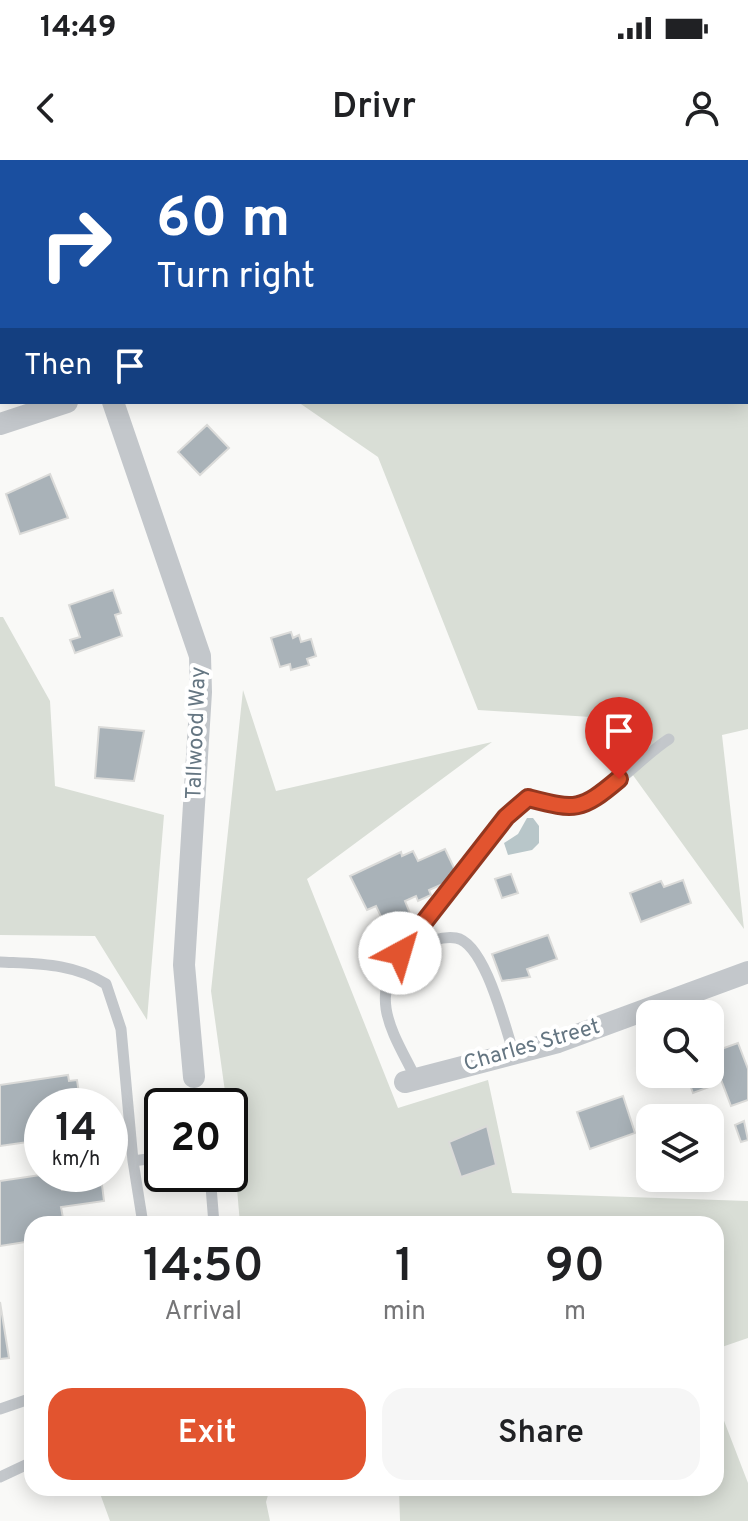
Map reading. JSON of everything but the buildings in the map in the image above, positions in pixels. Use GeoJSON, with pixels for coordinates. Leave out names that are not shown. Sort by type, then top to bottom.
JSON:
{"type":"FeatureCollection","features":[{"type":"Feature","properties":{"kind":"street"},"geometry":{"type":"LineString","coordinates":[[0,424],[61,404]]}},
{"type":"Feature","properties":{"kind":"street","name":"Tallwood Way"},"geometry":{"type":"LineString","coordinates":[[114,404],[200,656],[201,692],[184,965],[197,1088]]}},
{"type":"Feature","properties":{"kind":"street","name":"Charles Street"},"geometry":{"type":"LineString","coordinates":[[411,1080],[558,1042],[748,972]]}},
{"type":"Feature","properties":{"kind":"lane"},"geometry":{"type":"LineString","coordinates":[[411,1080],[390,1027],[383,996],[387,973],[400,953],[506,817],[528,798],[558,808],[598,797],[647,753],[669,739]]}},
{"type":"Feature","properties":{"kind":"lane"},"geometry":{"type":"LineString","coordinates":[[400,953],[443,938],[458,938],[470,945],[484,967],[514,1054]]}},
{"type":"Feature","properties":{"kind":"lane"},"geometry":{"type":"LineString","coordinates":[[0,962],[86,971],[106,984],[121,1029],[133,1161],[142,1216]]}},
{"type":"Feature","properties":{"kind":"lane"},"geometry":{"type":"LineString","coordinates":[[133,1161],[144,1159]]}},
{"type":"Feature","properties":{"kind":"lane"},"geometry":{"type":"LineString","coordinates":[[211,1192],[213,1216]]}},
{"type":"Feature","properties":{"kind":"lane"},"geometry":{"type":"LineString","coordinates":[[0,1409],[24,1401]]}},
{"type":"Feature","properties":{"kind":"lane"},"geometry":{"type":"LineString","coordinates":[[0,1477],[24,1466]]}},
{"type":"Feature","properties":{"kind":"shaded area"},"geometry":{"type":"Polygon","coordinates":[[[301,404],[748,404],[748,729],[722,735],[744,929],[591,717],[478,710],[378,457],[301,404]]]}},
{"type":"Feature","properties":{"kind":"shaded area"},"geometry":{"type":"Polygon","coordinates":[[[0,617],[3,617],[50,701],[55,786],[164,815],[147,1020],[95,936],[0,935],[0,617]]]}},
{"type":"Feature","properties":{"kind":"shaded area"},"geometry":{"type":"Polygon","coordinates":[[[243,690],[276,791],[492,742],[307,879],[398,1108],[488,1080],[512,1193],[748,1201],[748,1338],[724,1346],[724,1216],[239,1216],[237,1192],[248,1192],[248,1088],[224,1088],[211,991],[243,690]]]}},
{"type":"Feature","properties":{"kind":"shaded area"},"geometry":{"type":"Polygon","coordinates":[[[527,818],[533,818],[539,826],[539,843],[532,850],[508,855],[504,843],[518,834],[527,818]]]}},
{"type":"Feature","properties":{"kind":"shaded area"},"geometry":{"type":"Polygon","coordinates":[[[724,1421],[748,1483],[748,1521],[400,1521],[399,1496],[724,1496],[724,1421]]]}},
{"type":"Feature","properties":{"kind":"shaded area"},"geometry":{"type":"Polygon","coordinates":[[[101,1496],[268,1496],[270,1521],[110,1521],[101,1496]]]}},
{"type":"Feature","properties":{"kind":"route"},"geometry":{"type":"LineString","coordinates":[[400,953],[506,817],[528,798],[558,808],[574,807],[598,797],[619,779]]}}]}
